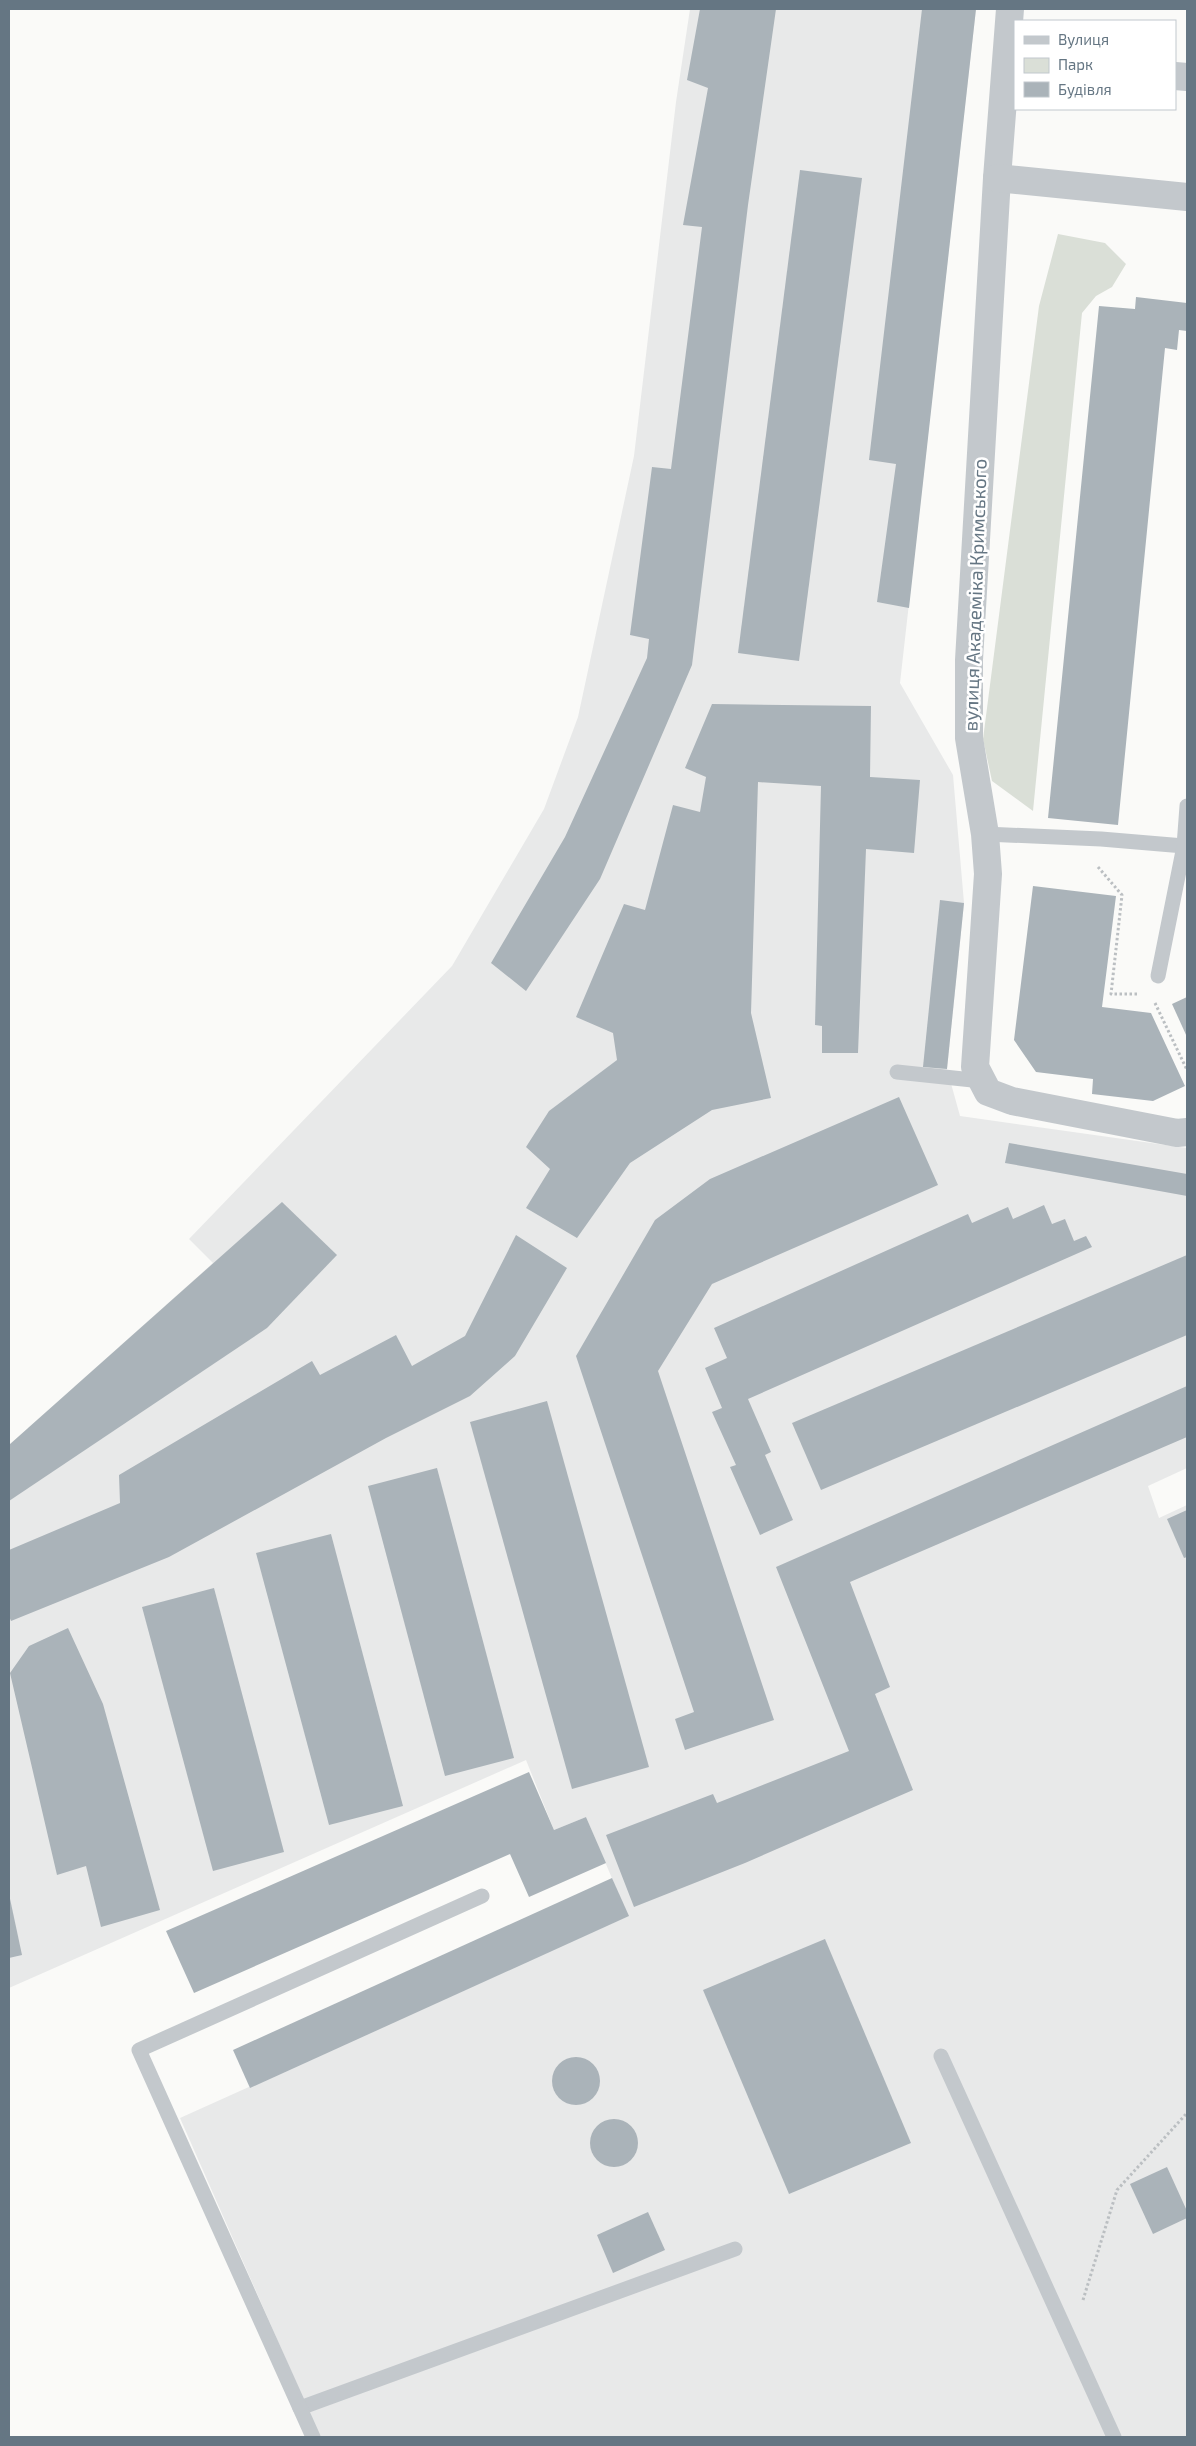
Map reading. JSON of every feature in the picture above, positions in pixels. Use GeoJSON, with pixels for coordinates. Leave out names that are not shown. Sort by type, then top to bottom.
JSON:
{"type":"FeatureCollection","features":[{"type":"Feature","properties":{"kind":"street","name":"вулиця Академіка Кримського"},"geometry":{"type":"LineString","coordinates":[[982,1081],[975,1067],[988,874],[985,834],[969,738],[969,660],[997,178],[1010,57],[1010,9]]}},
{"type":"Feature","properties":{"kind":"street"},"geometry":{"type":"LineString","coordinates":[[997,178],[1187,197]]}},
{"type":"Feature","properties":{"kind":"street"},"geometry":{"type":"LineString","coordinates":[[982,1081],[988,1092],[1012,1101],[1177,1133],[1187,1132]]}},
{"type":"Feature","properties":{"kind":"lane"},"geometry":{"type":"LineString","coordinates":[[1158,976],[1184,846],[1187,806]]}},
{"type":"Feature","properties":{"kind":"lane"},"geometry":{"type":"LineString","coordinates":[[985,834],[1101,839],[1184,846]]}},
{"type":"Feature","properties":{"kind":"lane"},"geometry":{"type":"LineString","coordinates":[[897,1072],[982,1081]]}},
{"type":"Feature","properties":{"kind":"lane"},"geometry":{"type":"LineString","coordinates":[[313,2437],[139,2050],[482,1896]]}},
{"type":"Feature","properties":{"kind":"lane"},"geometry":{"type":"LineString","coordinates":[[941,2056],[1114,2437]]}},
{"type":"Feature","properties":{"kind":"lane"},"geometry":{"type":"LineString","coordinates":[[300,2408],[735,2249]]}},
{"type":"Feature","properties":{"kind":"path"},"geometry":{"type":"LineString","coordinates":[[1092,860],[1122,896],[1111,994],[1140,994]]}},
{"type":"Feature","properties":{"kind":"path"},"geometry":{"type":"LineString","coordinates":[[1158,976],[1154,1001],[1187,1070]]}},
{"type":"Feature","properties":{"kind":"path"},"geometry":{"type":"LineString","coordinates":[[1068,2334],[1089,2286],[1117,2190],[1187,2113]]}},
{"type":"Feature","properties":{"kind":"shaded area"},"geometry":{"type":"Polygon","coordinates":[[[690,9],[976,9],[900,683],[953,775],[964,903],[947,1069],[960,1116],[1187,1148],[1187,1468],[1148,1486],[1159,1518],[1187,1505],[1187,2437],[320,2437],[180,2118],[628,1916],[586,1817],[554,1830],[526,1760],[9,1988],[9,1445],[213,1263],[189,1239],[452,966],[544,809],[578,717],[634,456],[676,102],[690,9]]]}},
{"type":"Feature","properties":{"kind":"green space"},"geometry":{"type":"Polygon","coordinates":[[[1058,234],[1105,243],[1126,264],[1112,287],[1096,296],[1082,313],[1033,811],[992,781],[983,739],[1039,306],[1058,234]]]}},
{"type":"Feature","properties":{"kind":"building"},"geometry":{"type":"Polygon","coordinates":[[[700,9],[776,9],[748,205],[692,665],[600,879],[526,991],[491,963],[565,837],[647,658],[649,639],[630,635],[652,467],[671,469],[702,227],[683,225],[708,88],[687,80],[700,9]]]}},
{"type":"Feature","properties":{"kind":"building"},"geometry":{"type":"Polygon","coordinates":[[[922,9],[976,9],[909,608],[877,602],[896,464],[869,460],[922,9]]]}},
{"type":"Feature","properties":{"kind":"building"},"geometry":{"type":"Polygon","coordinates":[[[800,170],[862,178],[799,661],[738,653],[800,170]]]}},
{"type":"Feature","properties":{"kind":"building"},"geometry":{"type":"Polygon","coordinates":[[[1136,297],[1187,303],[1187,331],[1179,330],[1177,350],[1165,348],[1118,825],[1048,818],[1099,306],[1135,309],[1136,297]]]}},
{"type":"Feature","properties":{"kind":"building"},"geometry":{"type":"Polygon","coordinates":[[[712,704],[871,706],[870,777],[920,780],[914,853],[866,849],[858,1053],[822,1053],[822,1026],[815,1025],[821,786],[758,782],[751,1013],[771,1098],[712,1110],[630,1163],[577,1238],[526,1208],[550,1169],[526,1147],[549,1111],[617,1060],[613,1033],[576,1017],[624,904],[645,910],[673,805],[700,812],[706,777],[685,768],[712,704]]]}},
{"type":"Feature","properties":{"kind":"building"},"geometry":{"type":"Polygon","coordinates":[[[1033,886],[1116,896],[1102,1007],[1151,1013],[1185,1086],[1153,1101],[1092,1094],[1093,1079],[1036,1072],[1014,1040],[1033,886]]]}},
{"type":"Feature","properties":{"kind":"building"},"geometry":{"type":"Polygon","coordinates":[[[940,900],[964,903],[947,1069],[923,1067],[940,900]]]}},
{"type":"Feature","properties":{"kind":"building"},"geometry":{"type":"Polygon","coordinates":[[[1187,997],[1187,1037],[1172,1004],[1187,997]]]}},
{"type":"Feature","properties":{"kind":"building"},"geometry":{"type":"Polygon","coordinates":[[[899,1097],[938,1185],[712,1284],[658,1371],[774,1720],[685,1750],[675,1719],[694,1712],[576,1356],[655,1220],[710,1179],[899,1097]]]}},
{"type":"Feature","properties":{"kind":"building"},"geometry":{"type":"Polygon","coordinates":[[[1009,1143],[1187,1174],[1187,1196],[1005,1163],[1009,1143]]]}},
{"type":"Feature","properties":{"kind":"building"},"geometry":{"type":"Polygon","coordinates":[[[282,1202],[337,1255],[267,1328],[9,1501],[9,1445],[282,1202]]]}},
{"type":"Feature","properties":{"kind":"building"},"geometry":{"type":"Polygon","coordinates":[[[1044,1205],[1052,1224],[1065,1219],[1074,1241],[1086,1236],[1092,1247],[748,1399],[771,1452],[765,1455],[793,1520],[760,1535],[730,1467],[736,1465],[712,1412],[722,1408],[705,1368],[727,1358],[714,1328],[968,1214],[972,1223],[1008,1207],[1013,1219],[1044,1205]]]}},
{"type":"Feature","properties":{"kind":"building"},"geometry":{"type":"Polygon","coordinates":[[[516,1235],[567,1268],[515,1356],[470,1396],[386,1438],[169,1557],[11,1621],[9,1616],[9,1550],[120,1503],[119,1475],[312,1361],[320,1375],[396,1335],[412,1366],[465,1336],[516,1235]]]}},
{"type":"Feature","properties":{"kind":"building"},"geometry":{"type":"Polygon","coordinates":[[[1187,1255],[1187,1335],[821,1490],[792,1423],[1187,1255]]]}},
{"type":"Feature","properties":{"kind":"building"},"geometry":{"type":"Polygon","coordinates":[[[1187,1386],[1187,1437],[850,1582],[890,1687],[875,1694],[913,1790],[745,1863],[634,1907],[606,1835],[713,1794],[717,1803],[849,1751],[776,1567],[1187,1386]]]}},
{"type":"Feature","properties":{"kind":"building"},"geometry":{"type":"Polygon","coordinates":[[[547,1401],[649,1767],[572,1789],[470,1422],[547,1401]]]}},
{"type":"Feature","properties":{"kind":"building"},"geometry":{"type":"Polygon","coordinates":[[[437,1468],[514,1758],[445,1776],[368,1486],[437,1468]]]}},
{"type":"Feature","properties":{"kind":"building"},"geometry":{"type":"Polygon","coordinates":[[[1187,1510],[1187,1557],[1184,1558],[1167,1519],[1187,1510]]]}},
{"type":"Feature","properties":{"kind":"building"},"geometry":{"type":"Polygon","coordinates":[[[331,1534],[403,1806],[329,1825],[256,1553],[331,1534]]]}},
{"type":"Feature","properties":{"kind":"building"},"geometry":{"type":"Polygon","coordinates":[[[214,1588],[284,1852],[213,1871],[142,1607],[214,1588]]]}},
{"type":"Feature","properties":{"kind":"building"},"geometry":{"type":"Polygon","coordinates":[[[68,1628],[103,1704],[160,1910],[101,1927],[86,1866],[57,1875],[10,1673],[29,1646],[68,1628]]]}},
{"type":"Feature","properties":{"kind":"building"},"geometry":{"type":"Polygon","coordinates":[[[529,1772],[554,1830],[586,1817],[606,1863],[529,1897],[510,1854],[194,1993],[166,1931],[529,1772]]]}},
{"type":"Feature","properties":{"kind":"building"},"geometry":{"type":"Polygon","coordinates":[[[612,1878],[629,1916],[250,2088],[233,2050],[612,1878]]]}},
{"type":"Feature","properties":{"kind":"building"},"geometry":{"type":"Polygon","coordinates":[[[9,1894],[22,1955],[9,1958],[9,1894]]]}},
{"type":"Feature","properties":{"kind":"building"},"geometry":{"type":"Polygon","coordinates":[[[825,1939],[911,2143],[789,2194],[703,1990],[825,1939]]]}},
{"type":"Feature","properties":{"kind":"building"},"geometry":{"type":"Polygon","coordinates":[[[576,2057],[585,2059],[593,2064],[598,2072],[600,2081],[598,2090],[593,2098],[585,2103],[576,2105],[567,2103],[559,2098],[554,2090],[552,2081],[554,2072],[559,2064],[567,2059],[576,2057]]]}},
{"type":"Feature","properties":{"kind":"building"},"geometry":{"type":"Polygon","coordinates":[[[614,2119],[623,2121],[631,2126],[636,2134],[638,2143],[636,2152],[631,2160],[623,2165],[614,2167],[605,2165],[597,2160],[592,2152],[590,2143],[592,2134],[597,2126],[605,2121],[614,2119]]]}},
{"type":"Feature","properties":{"kind":"building"},"geometry":{"type":"Polygon","coordinates":[[[1167,2167],[1187,2211],[1187,2218],[1153,2234],[1130,2184],[1167,2167]]]}},
{"type":"Feature","properties":{"kind":"building"},"geometry":{"type":"Polygon","coordinates":[[[648,2212],[665,2250],[613,2273],[597,2235],[648,2212]]]}}]}
